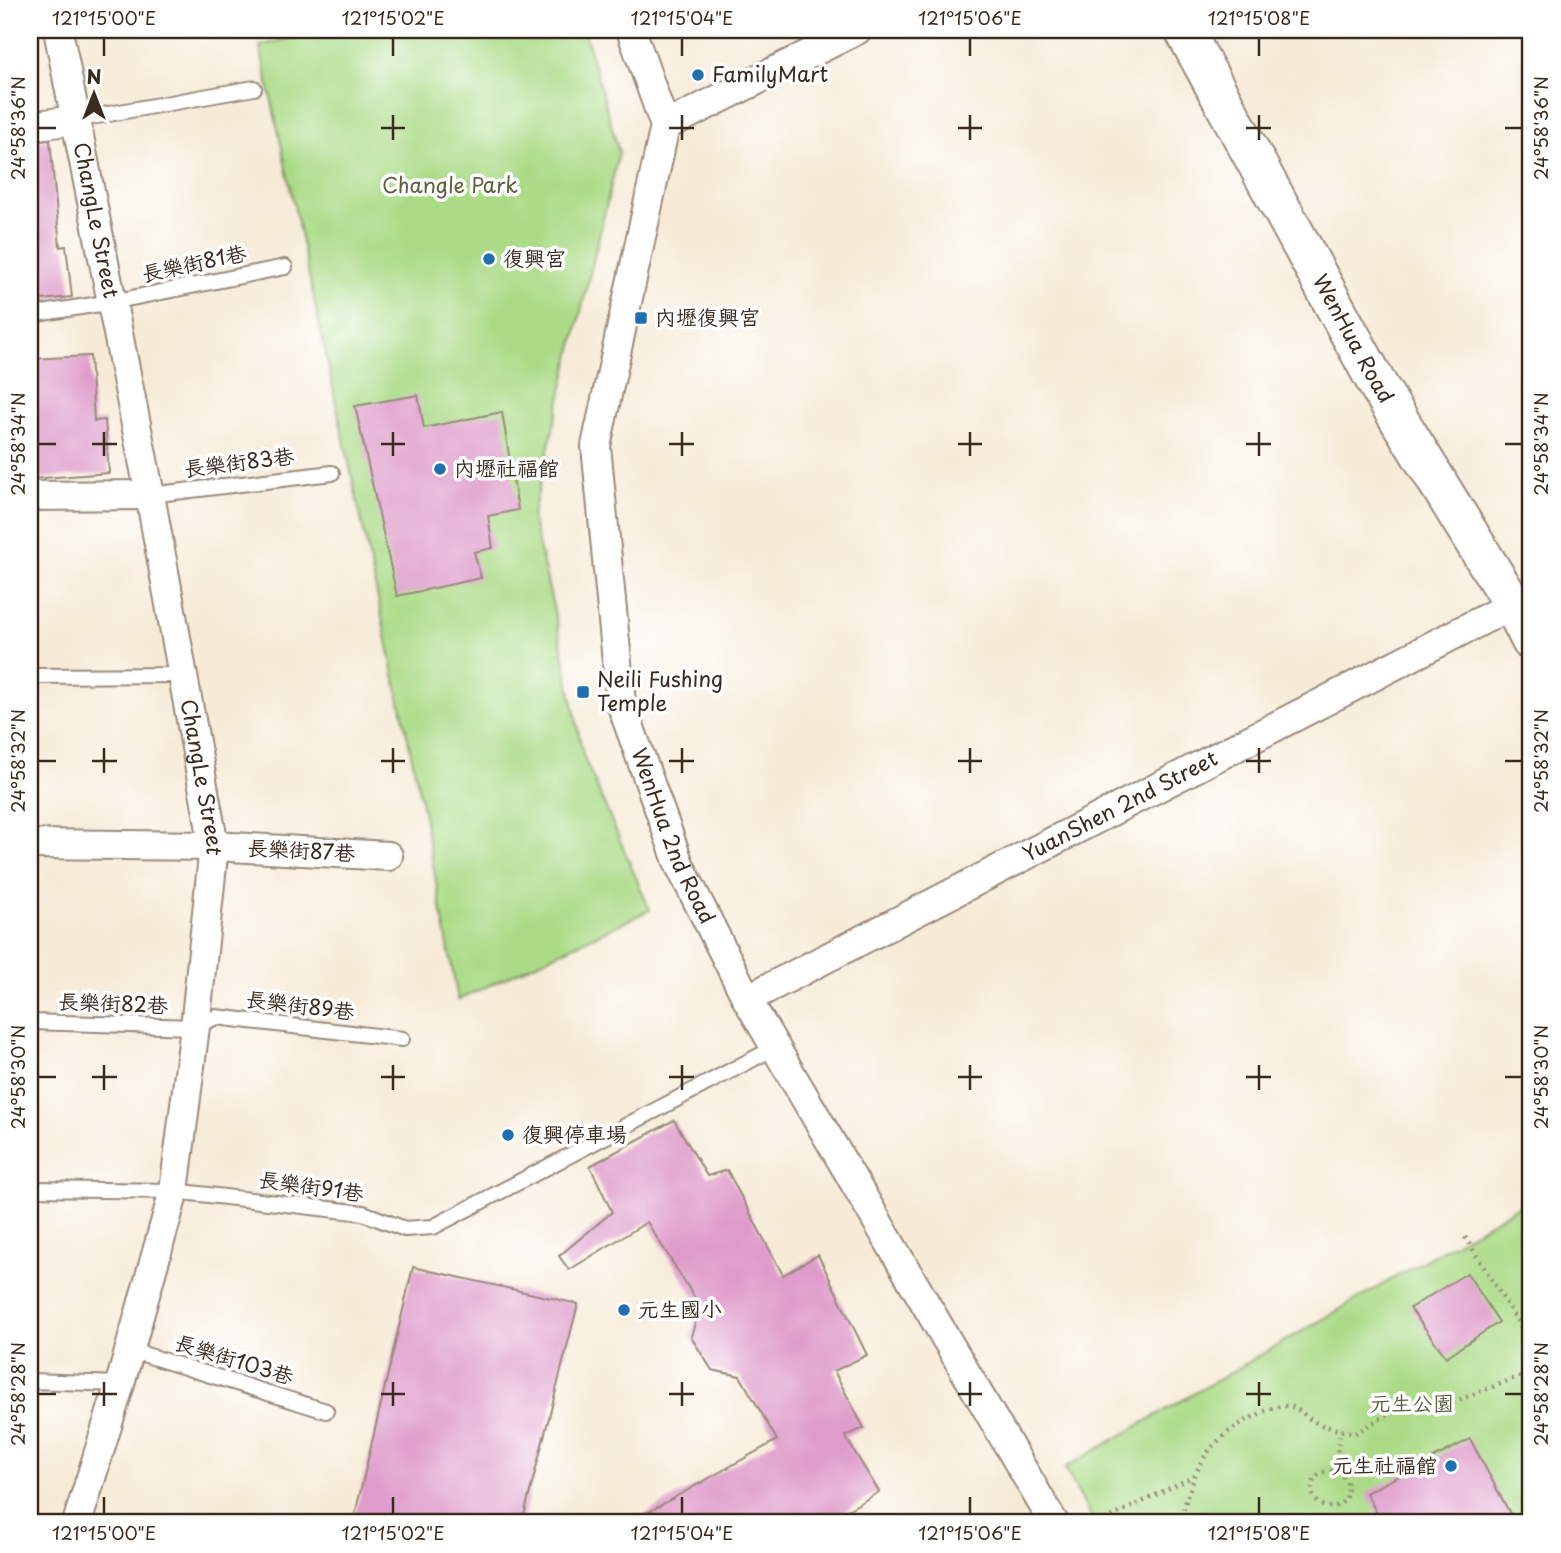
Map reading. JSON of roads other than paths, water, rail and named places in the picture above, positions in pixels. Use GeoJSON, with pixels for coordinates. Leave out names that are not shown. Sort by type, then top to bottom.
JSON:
{"type":"FeatureCollection","features":[{"type":"Feature","properties":{"kind":"street","name":"ChangLe Street"},"geometry":{"type":"LineString","coordinates":[[58,30],[150,495],[215,846],[174,1191],[130,1350],[77,1523]]}},
{"type":"Feature","properties":{"kind":"street"},"geometry":{"type":"LineString","coordinates":[[631,30],[665,126],[857,30]]}},
{"type":"Feature","properties":{"kind":"street","name":"WenHua Road"},"geometry":{"type":"LineString","coordinates":[[1184,30],[1376,382],[1522,600],[1531,641]]}},
{"type":"Feature","properties":{"kind":"street"},"geometry":{"type":"LineString","coordinates":[[30,126],[75,121]]}},
{"type":"Feature","properties":{"kind":"street","name":"WenHua 2nd Road"},"geometry":{"type":"LineString","coordinates":[[665,126],[596,446],[621,704],[679,864],[747,999],[1054,1523]]}},
{"type":"Feature","properties":{"kind":"street"},"geometry":{"type":"LineString","coordinates":[[30,496],[150,495]]}},
{"type":"Feature","properties":{"kind":"street","name":"YuanShen 2nd Street"},"geometry":{"type":"LineString","coordinates":[[747,999],[1522,600]]}},
{"type":"Feature","properties":{"kind":"street","name":"長樂街87巷"},"geometry":{"type":"LineString","coordinates":[[30,844],[215,846],[388,856]]}},
{"type":"Feature","properties":{"kind":"lane"},"geometry":{"type":"LineString","coordinates":[[75,121],[254,88]]}},
{"type":"Feature","properties":{"kind":"lane","name":"長樂街81巷"},"geometry":{"type":"LineString","coordinates":[[30,315],[112,302],[285,267]]}},
{"type":"Feature","properties":{"kind":"lane","name":"長樂街83巷"},"geometry":{"type":"LineString","coordinates":[[150,495],[332,473]]}},
{"type":"Feature","properties":{"kind":"lane"},"geometry":{"type":"LineString","coordinates":[[30,676],[183,675]]}},
{"type":"Feature","properties":{"kind":"lane","name":"長樂街89巷"},"geometry":{"type":"LineString","coordinates":[[195,1027],[216,1017],[402,1039]]}},
{"type":"Feature","properties":{"kind":"lane","name":"長樂街82巷"},"geometry":{"type":"LineString","coordinates":[[30,1022],[195,1027]]}},
{"type":"Feature","properties":{"kind":"lane","name":"長樂街91巷"},"geometry":{"type":"LineString","coordinates":[[30,1189],[174,1191],[363,1213],[405,1229],[433,1227],[774,1048]]}},
{"type":"Feature","properties":{"kind":"lane","name":"長樂街103巷"},"geometry":{"type":"LineString","coordinates":[[130,1350],[326,1411]]}},
{"type":"Feature","properties":{"kind":"lane"},"geometry":{"type":"LineString","coordinates":[[30,1381],[120,1384]]}},
{"type":"Feature","properties":{"kind":"place","name":"FamilyMart"},"geometry":{"type":"Point","coordinates":[698,75]}},
{"type":"Feature","properties":{"kind":"place","name":"復興宮"},"geometry":{"type":"Point","coordinates":[489,259]}},
{"type":"Feature","properties":{"kind":"place","name":"內壢復興宮"},"geometry":{"type":"Point","coordinates":[641,318]}},
{"type":"Feature","properties":{"kind":"place","name":"內壢社福館"},"geometry":{"type":"Point","coordinates":[440,469]}},
{"type":"Feature","properties":{"kind":"place","name":"Neili Fushing Temple"},"geometry":{"type":"Point","coordinates":[583,692]}},
{"type":"Feature","properties":{"kind":"place","name":"復興停車場"},"geometry":{"type":"Point","coordinates":[508,1135]}},
{"type":"Feature","properties":{"kind":"place","name":"元生國小"},"geometry":{"type":"Point","coordinates":[624,1310]}},
{"type":"Feature","properties":{"kind":"place","name":"元生社福館"},"geometry":{"type":"Point","coordinates":[1451,1466]}},
{"type":"Feature","properties":{"kind":"park label","name":"Changle Park"},"geometry":{"type":"Point","coordinates":[450,186]}},
{"type":"Feature","properties":{"kind":"park label","name":"元生公園"},"geometry":{"type":"Point","coordinates":[1412,1404]}}]}
